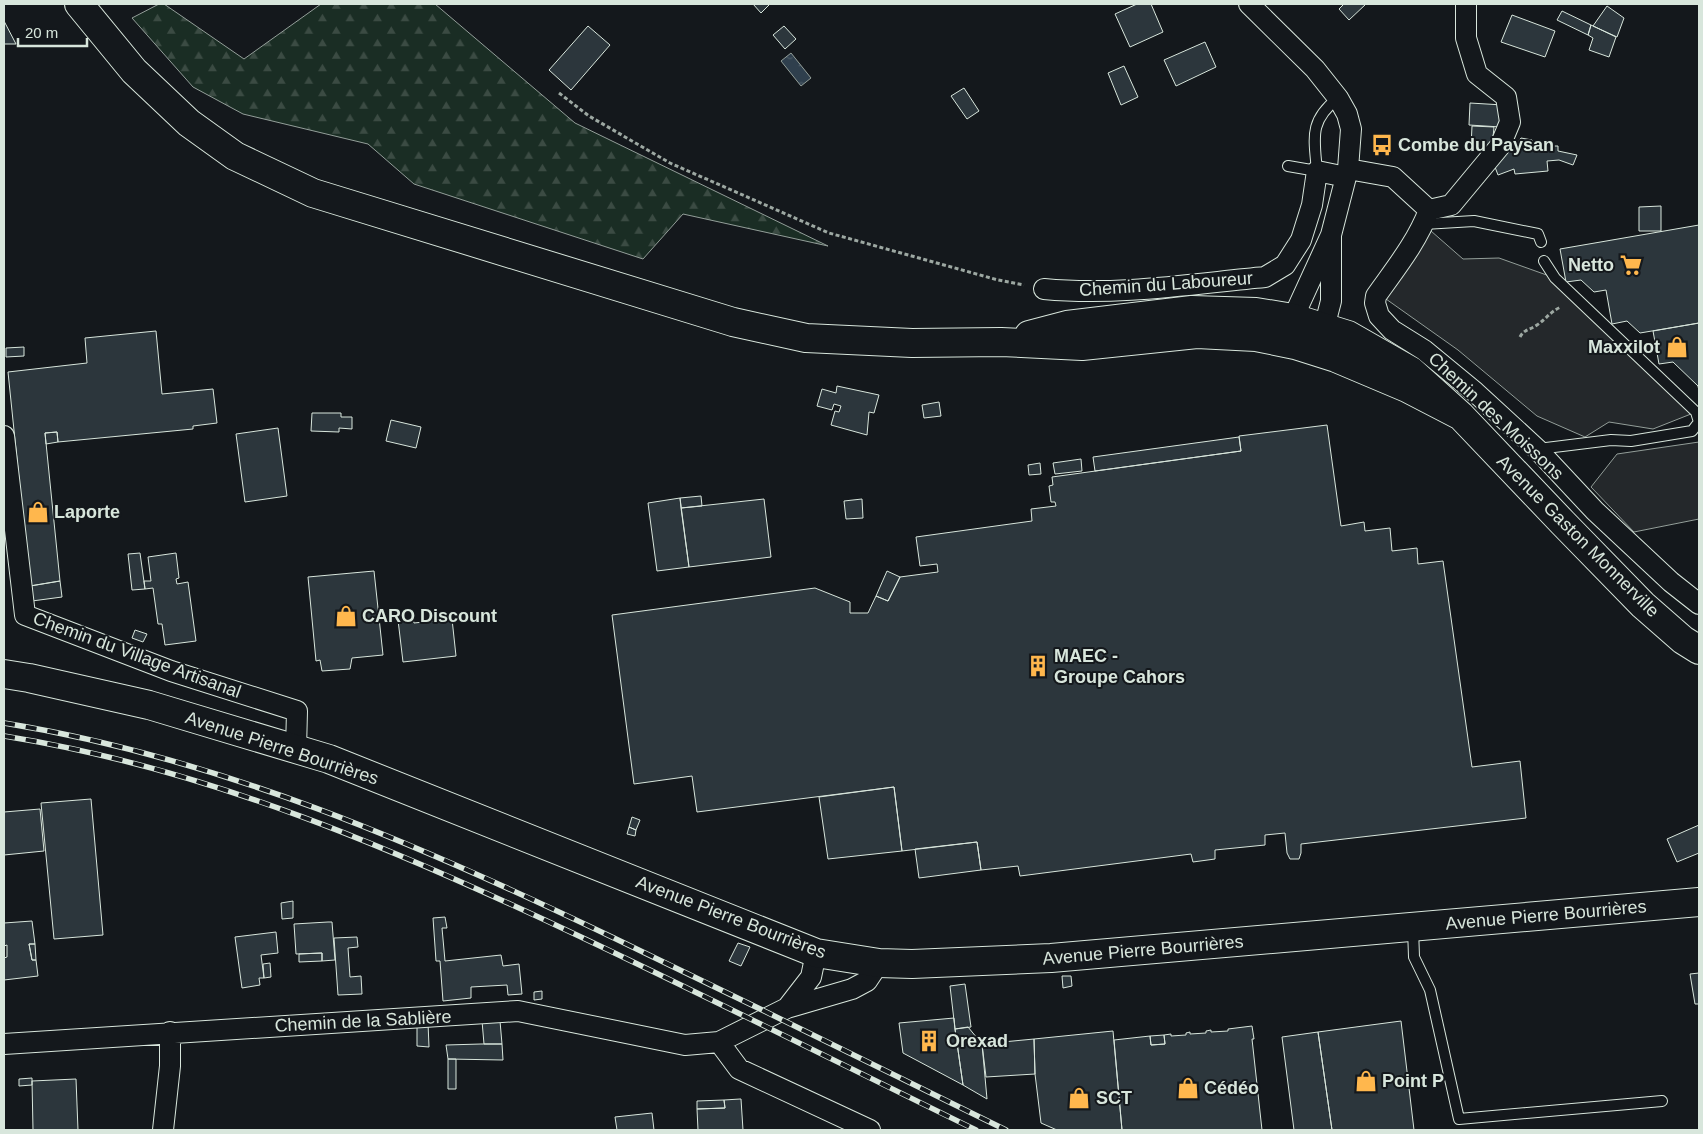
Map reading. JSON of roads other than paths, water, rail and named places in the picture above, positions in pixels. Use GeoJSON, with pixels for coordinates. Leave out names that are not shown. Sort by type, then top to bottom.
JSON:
{"type":"FeatureCollection","features":[{"type":"Feature","properties":{"kind":"main road","name":"Avenue Gaston Monnerville"},"geometry":{"type":"LineString","coordinates":[[79,4],[134,71],[189,123],[235,156],[313,193],[733,322],[806,338],[912,343],[1001,342],[1067,325],[1192,310],[1256,312],[1294,332],[1336,358],[1389,380],[1461,416]]}},
{"type":"Feature","properties":{"kind":"main road","name":"Avenue Gaston Monnerville"},"geometry":{"type":"LineString","coordinates":[[1294,332],[1324,328],[1348,335],[1411,371],[1461,416],[1643,605],[1683,640],[1699,650]]}},
{"type":"Feature","properties":{"kind":"main road","name":"Avenue Pierre Bourrières"},"geometry":{"type":"LineString","coordinates":[[4,674],[149,705],[329,759],[816,952],[879,963],[912,964],[1051,958],[1699,902]]}},
{"type":"Feature","properties":{"kind":"street"},"geometry":{"type":"LineString","coordinates":[[1249,4],[1315,69],[1338,98],[1347,114],[1351,129],[1347,173],[1331,235],[1294,332]]}},
{"type":"Feature","properties":{"kind":"street"},"geometry":{"type":"LineString","coordinates":[[1317,171],[1393,177],[1426,217],[1451,205],[1500,146],[1510,122],[1506,97],[1477,74],[1466,38],[1466,4]]}},
{"type":"Feature","properties":{"kind":"street","name":"Chemin du Laboureur"},"geometry":{"type":"LineString","coordinates":[[1044,289],[1076,292],[1115,292],[1265,277],[1285,265],[1301,240],[1312,205],[1317,171]]}},
{"type":"Feature","properties":{"kind":"street","name":"Chemin des Moissons"},"geometry":{"type":"LineString","coordinates":[[1426,217],[1376,296],[1375,303],[1379,316],[1392,330],[1424,350],[1468,386],[1537,449],[1595,511],[1671,582],[1699,604]]}},
{"type":"Feature","properties":{"kind":"street"},"geometry":{"type":"LineString","coordinates":[[1324,328],[1331,301],[1331,235]]}},
{"type":"Feature","properties":{"kind":"street","name":"Chemin du Village Artisanal"},"geometry":{"type":"LineString","coordinates":[[4,436],[24,615],[172,671],[297,711],[296,749]]}},
{"type":"Feature","properties":{"kind":"street","name":"Chemin de la Sablière"},"geometry":{"type":"LineString","coordinates":[[787,1008],[811,977],[816,952]]}},
{"type":"Feature","properties":{"kind":"street","name":"Chemin de la Sablière"},"geometry":{"type":"LineString","coordinates":[[4,1044],[518,1011],[685,1045],[719,1042],[787,1008],[852,989],[867,981],[879,963]]}},
{"type":"Feature","properties":{"kind":"street"},"geometry":{"type":"LineString","coordinates":[[163,1130],[170,1066],[170,1032]]}},
{"type":"Feature","properties":{"kind":"street"},"geometry":{"type":"LineString","coordinates":[[719,1042],[739,1069],[870,1130]]}},
{"type":"Feature","properties":{"kind":"lane"},"geometry":{"type":"LineString","coordinates":[[1288,166],[1317,171],[1314,135],[1318,118],[1338,98]]}},
{"type":"Feature","properties":{"kind":"lane"},"geometry":{"type":"LineString","coordinates":[[1426,217],[1474,221],[1538,234],[1541,242]]}},
{"type":"Feature","properties":{"kind":"lane"},"geometry":{"type":"LineString","coordinates":[[1537,449],[1611,440],[1631,441],[1692,431],[1699,422],[1696,412],[1555,278],[1544,261]]}},
{"type":"Feature","properties":{"kind":"lane"},"geometry":{"type":"LineString","coordinates":[[1413,927],[1414,957],[1430,990],[1459,1119],[1662,1102]]}},
{"type":"Feature","properties":{"kind":"water"},"geometry":{"type":"Polygon","coordinates":[[[791,53],[811,78],[801,86],[781,61],[791,53]]]}},
{"type":"Feature","properties":{"kind":"railway"},"geometry":{"type":"LineString","coordinates":[[4,723],[84,738],[163,758],[316,808],[392,838],[540,903],[614,938],[1006,1130]]}},
{"type":"Feature","properties":{"kind":"railway"},"geometry":{"type":"LineString","coordinates":[[4,736],[80,750],[154,769],[300,816],[371,844],[442,873],[581,937],[976,1130]]}},
{"type":"Feature","properties":{"kind":"place","name":"Combe du Paysan"},"geometry":{"type":"Point","coordinates":[1382,145]}},
{"type":"Feature","properties":{"kind":"place","name":"Netto"},"geometry":{"type":"Point","coordinates":[1631,265]}},
{"type":"Feature","properties":{"kind":"place","name":"Maxxilot"},"geometry":{"type":"Point","coordinates":[1677,347]}},
{"type":"Feature","properties":{"kind":"place","name":"Laporte"},"geometry":{"type":"Point","coordinates":[38,512]}},
{"type":"Feature","properties":{"kind":"place","name":"CARO Discount"},"geometry":{"type":"Point","coordinates":[346,616]}},
{"type":"Feature","properties":{"kind":"place","name":"MAEC - Groupe Cahors"},"geometry":{"type":"Point","coordinates":[1038,666]}},
{"type":"Feature","properties":{"kind":"place","name":"Orexad"},"geometry":{"type":"Point","coordinates":[929,1041]}},
{"type":"Feature","properties":{"kind":"place","name":"Point P"},"geometry":{"type":"Point","coordinates":[1366,1081]}},
{"type":"Feature","properties":{"kind":"place","name":"Cédéo"},"geometry":{"type":"Point","coordinates":[1188,1088]}},
{"type":"Feature","properties":{"kind":"place","name":"SCT"},"geometry":{"type":"Point","coordinates":[1079,1098]}}]}
